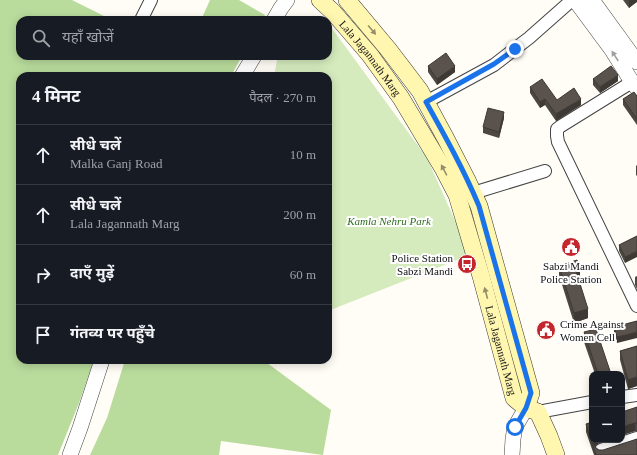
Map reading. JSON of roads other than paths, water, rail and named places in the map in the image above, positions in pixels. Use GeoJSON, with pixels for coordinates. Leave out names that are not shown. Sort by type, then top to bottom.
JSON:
{"type":"FeatureCollection","features":[{"type":"Feature","properties":{"kind":"main road","name":"Lala Jagannath Marg"},"geometry":{"type":"LineString","coordinates":[[320,0],[333,12],[370,55],[401,98],[437,157],[464,187],[481,213],[531,393],[532,410]]}},
{"type":"Feature","properties":{"kind":"main road","name":"Lala Jagannath Marg"},"geometry":{"type":"LineString","coordinates":[[347,0],[388,49],[420,91],[446,139],[464,187]]}},
{"type":"Feature","properties":{"kind":"main road"},"geometry":{"type":"LineString","coordinates":[[532,410],[549,436],[556,455]]}},
{"type":"Feature","properties":{"kind":"street"},"geometry":{"type":"LineString","coordinates":[[143,16],[151,0]]}},
{"type":"Feature","properties":{"kind":"street"},"geometry":{"type":"LineString","coordinates":[[426,102],[494,64],[529,38],[572,0]]}},
{"type":"Feature","properties":{"kind":"street"},"geometry":{"type":"LineString","coordinates":[[575,0],[612,50],[635,85],[561,126],[557,129],[556,136],[637,306]]}},
{"type":"Feature","properties":{"kind":"street"},"geometry":{"type":"LineString","coordinates":[[592,0],[637,62]]}},
{"type":"Feature","properties":{"kind":"street"},"geometry":{"type":"LineString","coordinates":[[244,72],[252,60]]}},
{"type":"Feature","properties":{"kind":"street"},"geometry":{"type":"LineString","coordinates":[[464,187],[545,171]]}},
{"type":"Feature","properties":{"kind":"street"},"geometry":{"type":"LineString","coordinates":[[70,455],[101,364]]}},
{"type":"Feature","properties":{"kind":"street"},"geometry":{"type":"LineString","coordinates":[[625,397],[637,395]]}},
{"type":"Feature","properties":{"kind":"street"},"geometry":{"type":"LineString","coordinates":[[512,455],[515,427],[532,410],[589,402]]}},
{"type":"Feature","properties":{"kind":"street"},"geometry":{"type":"LineString","coordinates":[[601,450],[637,438]]}},
{"type":"Feature","properties":{"kind":"place","name":"Sabzi Mandi Police Station"},"geometry":{"type":"Point","coordinates":[571,247]}},
{"type":"Feature","properties":{"kind":"place","name":"Police Station Sabzi Mandi"},"geometry":{"type":"Point","coordinates":[467,264]}},
{"type":"Feature","properties":{"kind":"place","name":"Crime Against Women Cell"},"geometry":{"type":"Point","coordinates":[546,330]}},
{"type":"Feature","properties":{"kind":"park label","name":"Kamla Nehru Park"},"geometry":{"type":"Point","coordinates":[389,221]}}]}
